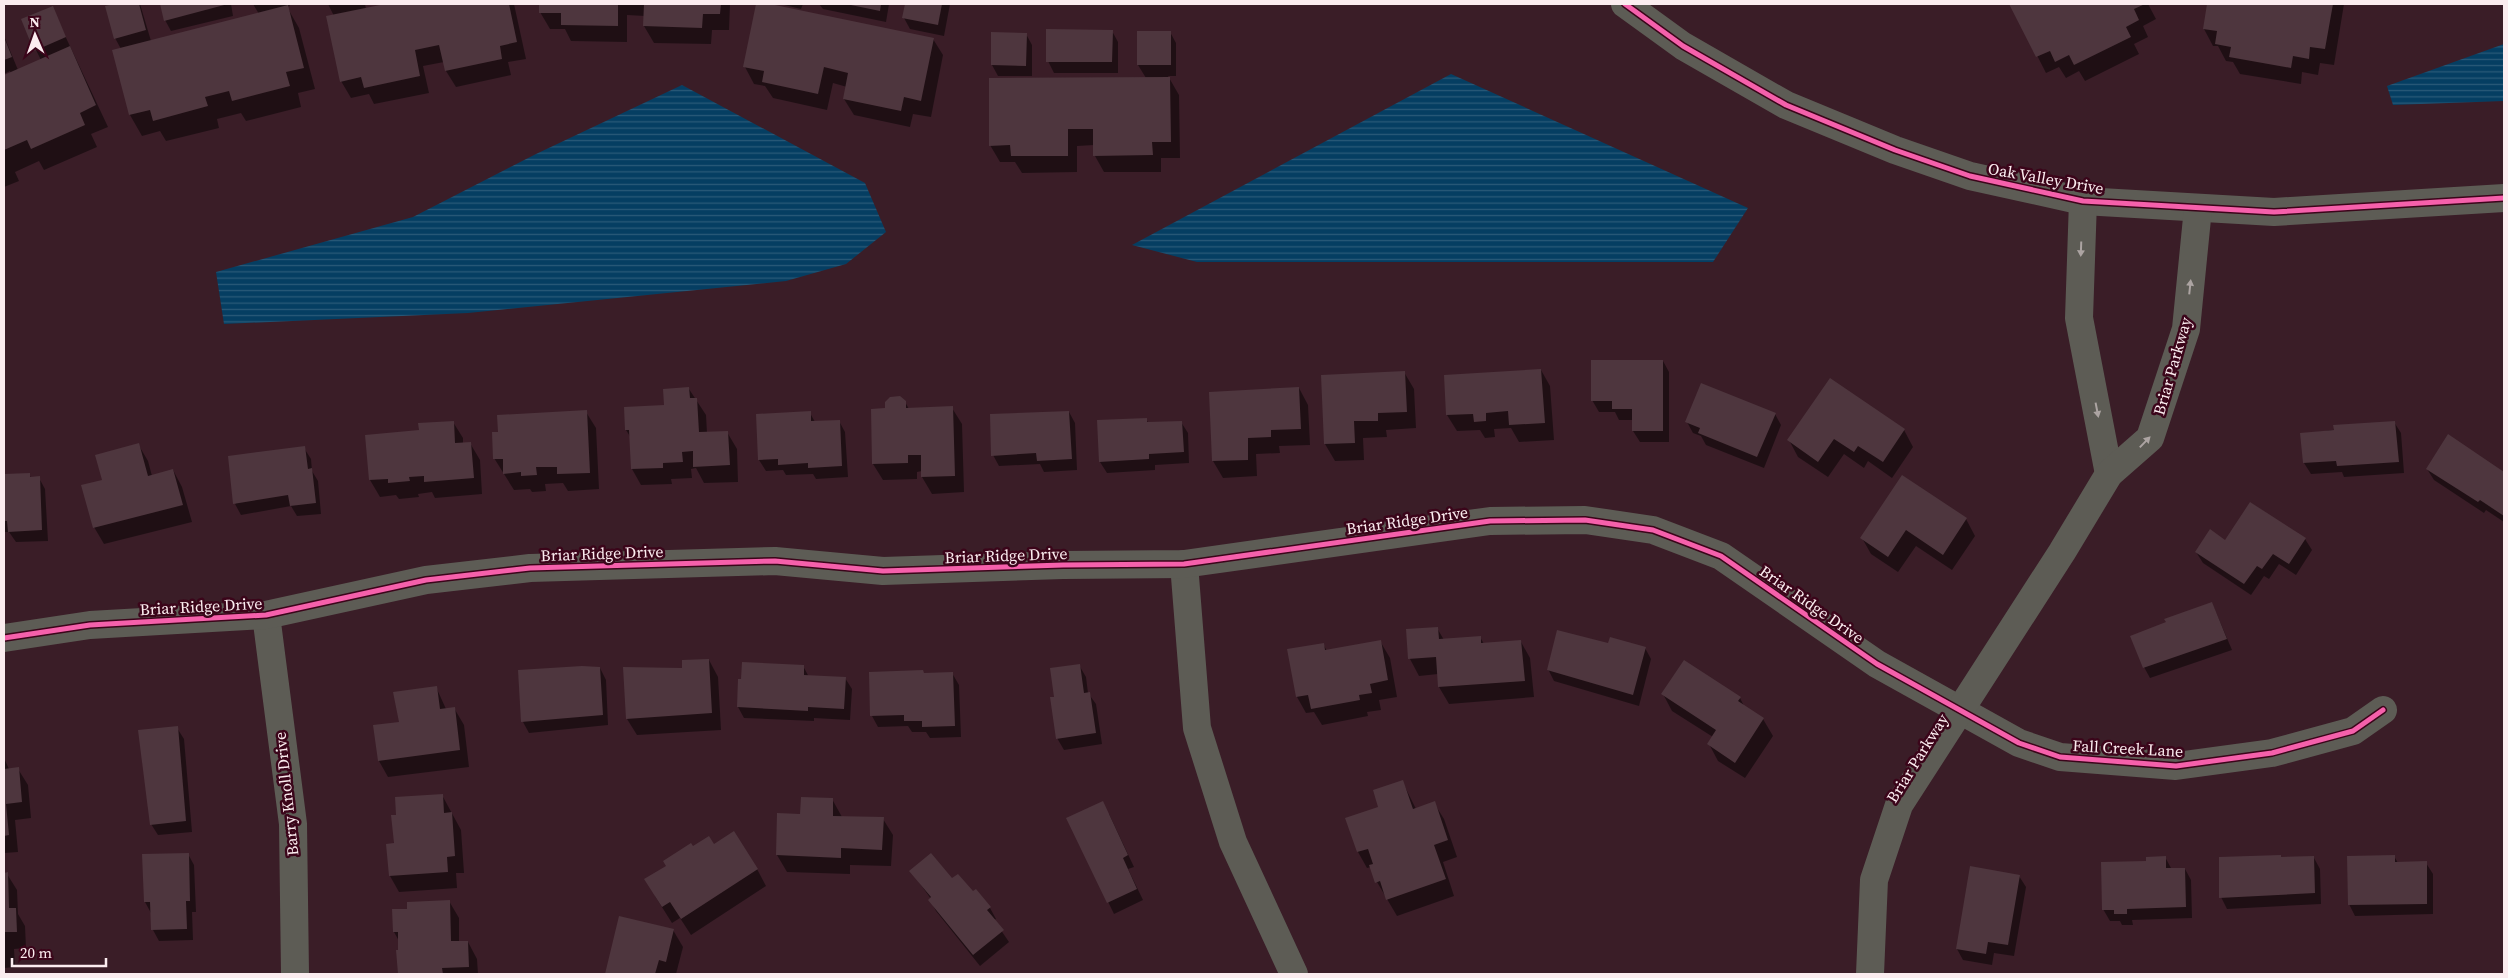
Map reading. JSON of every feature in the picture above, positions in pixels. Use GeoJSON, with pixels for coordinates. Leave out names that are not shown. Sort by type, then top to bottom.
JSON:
{"type":"FeatureCollection","features":[{"type":"Feature","properties":{"kind":"street","name":"Oak Valley Drive"},"geometry":{"type":"LineString","coordinates":[[1625,4],[1684,46],[1786,105],[1895,150],[1970,176],[2083,201],[2274,212],[2504,198]]}},
{"type":"Feature","properties":{"kind":"street"},"geometry":{"type":"LineString","coordinates":[[2083,201],[2079,318],[2109,474]]}},
{"type":"Feature","properties":{"kind":"street","name":"Briar Parkway"},"geometry":{"type":"LineString","coordinates":[[1870,974],[1874,880],[1899,805],[1962,710],[2109,474],[2150,438],[2186,329],[2198,208]]}},
{"type":"Feature","properties":{"kind":"street","name":"Briar Ridge Drive"},"geometry":{"type":"LineString","coordinates":[[4,638],[90,625],[266,615],[426,580],[530,568],[775,561],[883,571],[1064,565],[1184,564],[1490,521],[1585,520],[1653,530],[1721,556],[1877,664],[1962,710]]}},
{"type":"Feature","properties":{"kind":"street"},"geometry":{"type":"LineString","coordinates":[[1184,564],[1197,728],[1233,842],[1294,974]]}},
{"type":"Feature","properties":{"kind":"street","name":"Barry Knoll Drive"},"geometry":{"type":"LineString","coordinates":[[266,615],[293,824],[295,974]]}},
{"type":"Feature","properties":{"kind":"street","name":"Fall Creek Lane"},"geometry":{"type":"LineString","coordinates":[[1962,710],[2019,743],[2060,757],[2176,766],[2272,753],[2352,731],[2383,710]]}},
{"type":"Feature","properties":{"kind":"water"},"geometry":{"type":"Polygon","coordinates":[[[2504,44],[2504,101],[2393,105],[2387,86],[2504,44]]]}},
{"type":"Feature","properties":{"kind":"water"},"geometry":{"type":"Polygon","coordinates":[[[1451,74],[1748,208],[1713,262],[1197,262],[1132,245],[1451,74]]]}},
{"type":"Feature","properties":{"kind":"water"},"geometry":{"type":"Polygon","coordinates":[[[682,85],[865,183],[886,232],[846,264],[786,281],[468,313],[224,324],[216,272],[413,217],[536,154],[682,85]]]}},
{"type":"Feature","properties":{"kind":"building"},"geometry":{"type":"Polygon","coordinates":[[[139,4],[146,30],[114,39],[105,6],[139,4]]]}},
{"type":"Feature","properties":{"kind":"building"},"geometry":{"type":"Polygon","coordinates":[[[160,4],[228,4],[164,21],[160,4]]]}},
{"type":"Feature","properties":{"kind":"building"},"geometry":{"type":"Polygon","coordinates":[[[385,4],[509,4],[517,42],[500,46],[502,59],[445,71],[439,45],[415,50],[420,76],[364,88],[361,77],[340,82],[326,16],[385,4]]]}},
{"type":"Feature","properties":{"kind":"building"},"geometry":{"type":"Polygon","coordinates":[[[539,4],[618,4],[618,26],[561,25],[561,13],[539,13],[539,4]]]}},
{"type":"Feature","properties":{"kind":"building"},"geometry":{"type":"Polygon","coordinates":[[[644,4],[721,4],[720,14],[703,14],[702,28],[643,26],[644,4]]]}},
{"type":"Feature","properties":{"kind":"building"},"geometry":{"type":"Polygon","coordinates":[[[756,4],[770,4],[934,38],[921,101],[904,97],[901,111],[843,99],[848,73],[824,67],[818,94],[762,82],[764,71],[743,67],[756,4]]]}},
{"type":"Feature","properties":{"kind":"building"},"geometry":{"type":"Polygon","coordinates":[[[846,4],[881,4],[880,11],[846,4]]]}},
{"type":"Feature","properties":{"kind":"building"},"geometry":{"type":"Polygon","coordinates":[[[905,4],[942,4],[938,25],[902,18],[905,4]]]}},
{"type":"Feature","properties":{"kind":"building"},"geometry":{"type":"Polygon","coordinates":[[[2009,4],[2145,4],[2134,9],[2139,20],[2126,27],[2131,37],[2074,65],[2069,55],[2055,62],[2050,51],[2036,57],[2009,4]]]}},
{"type":"Feature","properties":{"kind":"building"},"geometry":{"type":"Polygon","coordinates":[[[2207,4],[2333,4],[2325,49],[2310,47],[2309,59],[2293,56],[2291,68],[2229,57],[2231,47],[2215,44],[2217,31],[2203,29],[2207,4]]]}},
{"type":"Feature","properties":{"kind":"building"},"geometry":{"type":"Polygon","coordinates":[[[288,5],[304,68],[286,72],[290,86],[232,101],[229,91],[205,97],[208,106],[153,121],[150,110],[129,115],[112,50],[288,5]]]}},
{"type":"Feature","properties":{"kind":"building"},"geometry":{"type":"Polygon","coordinates":[[[53,6],[66,37],[34,51],[21,19],[53,6]]]}},
{"type":"Feature","properties":{"kind":"building"},"geometry":{"type":"Polygon","coordinates":[[[1046,29],[1113,30],[1112,62],[1046,62],[1046,29]]]}},
{"type":"Feature","properties":{"kind":"building"},"geometry":{"type":"Polygon","coordinates":[[[1137,31],[1171,31],[1171,65],[1137,65],[1137,31]]]}},
{"type":"Feature","properties":{"kind":"building"},"geometry":{"type":"Polygon","coordinates":[[[991,32],[1027,33],[1026,66],[991,65],[991,32]]]}},
{"type":"Feature","properties":{"kind":"building"},"geometry":{"type":"Polygon","coordinates":[[[4,37],[12,57],[4,60],[4,37]]]}},
{"type":"Feature","properties":{"kind":"building"},"geometry":{"type":"Polygon","coordinates":[[[70,46],[96,105],[80,113],[85,125],[31,149],[27,140],[4,150],[4,75],[70,46]]]}},
{"type":"Feature","properties":{"kind":"building"},"geometry":{"type":"Polygon","coordinates":[[[1170,77],[1171,142],[1152,142],[1153,155],[1093,156],[1093,129],[1068,129],[1068,156],[1011,156],[1010,145],[989,146],[989,78],[1170,77]]]}},
{"type":"Feature","properties":{"kind":"building"},"geometry":{"type":"Polygon","coordinates":[[[1591,360],[1663,360],[1663,431],[1632,431],[1632,409],[1612,409],[1612,401],[1591,401],[1591,360]]]}},
{"type":"Feature","properties":{"kind":"building"},"geometry":{"type":"Polygon","coordinates":[[[1541,369],[1545,423],[1509,425],[1508,411],[1486,413],[1486,421],[1474,422],[1473,414],[1446,415],[1444,375],[1541,369]]]}},
{"type":"Feature","properties":{"kind":"building"},"geometry":{"type":"Polygon","coordinates":[[[1405,371],[1407,412],[1378,413],[1378,421],[1354,421],[1355,443],[1324,444],[1321,375],[1405,371]]]}},
{"type":"Feature","properties":{"kind":"building"},"geometry":{"type":"Polygon","coordinates":[[[1830,378],[1905,429],[1883,462],[1858,446],[1854,452],[1834,439],[1818,462],[1787,440],[1830,378]]]}},
{"type":"Feature","properties":{"kind":"building"},"geometry":{"type":"Polygon","coordinates":[[[1701,383],[1776,413],[1757,457],[1698,433],[1700,428],[1685,422],[1701,383]]]}},
{"type":"Feature","properties":{"kind":"building"},"geometry":{"type":"Polygon","coordinates":[[[689,387],[690,398],[697,398],[699,432],[728,431],[730,465],[693,467],[693,451],[682,452],[683,462],[663,463],[663,468],[631,469],[629,430],[625,430],[624,407],[664,405],[663,389],[689,387]]]}},
{"type":"Feature","properties":{"kind":"building"},"geometry":{"type":"Polygon","coordinates":[[[1299,387],[1301,429],[1271,430],[1271,437],[1248,438],[1248,460],[1212,461],[1209,392],[1299,387]]]}},
{"type":"Feature","properties":{"kind":"building"},"geometry":{"type":"Polygon","coordinates":[[[900,396],[906,401],[906,408],[953,406],[955,476],[921,477],[921,455],[908,455],[908,463],[872,464],[871,409],[885,408],[885,402],[890,397],[900,396]]]}},
{"type":"Feature","properties":{"kind":"building"},"geometry":{"type":"Polygon","coordinates":[[[587,410],[590,473],[557,474],[557,467],[536,467],[537,475],[521,476],[521,472],[503,474],[503,459],[493,459],[492,432],[498,432],[497,415],[587,410]]]}},
{"type":"Feature","properties":{"kind":"building"},"geometry":{"type":"Polygon","coordinates":[[[811,411],[811,421],[840,420],[842,466],[808,468],[808,463],[778,465],[778,459],[758,460],[756,414],[811,411]]]}},
{"type":"Feature","properties":{"kind":"building"},"geometry":{"type":"Polygon","coordinates":[[[1069,411],[1072,459],[1037,461],[1036,453],[991,456],[990,414],[1069,411]]]}},
{"type":"Feature","properties":{"kind":"building"},"geometry":{"type":"Polygon","coordinates":[[[1147,418],[1147,422],[1182,421],[1184,452],[1149,454],[1149,459],[1099,462],[1097,420],[1147,418]]]}},
{"type":"Feature","properties":{"kind":"building"},"geometry":{"type":"Polygon","coordinates":[[[454,421],[455,443],[471,442],[474,478],[424,482],[424,476],[409,477],[410,481],[388,483],[388,479],[369,480],[365,435],[419,430],[418,423],[454,421]]]}},
{"type":"Feature","properties":{"kind":"building"},"geometry":{"type":"Polygon","coordinates":[[[2395,421],[2399,462],[2337,466],[2336,461],[2303,463],[2300,433],[2334,430],[2333,425],[2395,421]]]}},
{"type":"Feature","properties":{"kind":"building"},"geometry":{"type":"Polygon","coordinates":[[[2448,434],[2504,472],[2504,516],[2426,469],[2448,434]]]}},
{"type":"Feature","properties":{"kind":"building"},"geometry":{"type":"Polygon","coordinates":[[[139,443],[148,476],[173,469],[183,505],[93,528],[81,485],[102,480],[95,455],[139,443]]]}},
{"type":"Feature","properties":{"kind":"building"},"geometry":{"type":"Polygon","coordinates":[[[305,446],[308,469],[312,468],[316,503],[290,506],[288,495],[233,504],[228,456],[305,446]]]}},
{"type":"Feature","properties":{"kind":"building"},"geometry":{"type":"Polygon","coordinates":[[[30,473],[30,477],[40,476],[42,530],[8,532],[7,521],[4,521],[4,474],[30,473]]]}},
{"type":"Feature","properties":{"kind":"building"},"geometry":{"type":"Polygon","coordinates":[[[1902,475],[1967,518],[1943,555],[1906,530],[1888,557],[1860,538],[1902,475]]]}},
{"type":"Feature","properties":{"kind":"building"},"geometry":{"type":"Polygon","coordinates":[[[2250,502],[2306,538],[2289,564],[2273,554],[2262,569],[2257,566],[2244,584],[2195,552],[2210,529],[2225,540],[2250,502]]]}},
{"type":"Feature","properties":{"kind":"building"},"geometry":{"type":"Polygon","coordinates":[[[2212,602],[2227,639],[2143,668],[2130,636],[2166,622],[2164,619],[2212,602]]]}},
{"type":"Feature","properties":{"kind":"building"},"geometry":{"type":"Polygon","coordinates":[[[1438,627],[1439,639],[1481,636],[1481,643],[1521,640],[1525,681],[1438,687],[1436,657],[1408,659],[1406,629],[1438,627]]]}},
{"type":"Feature","properties":{"kind":"building"},"geometry":{"type":"Polygon","coordinates":[[[1557,630],[1608,643],[1610,637],[1646,647],[1633,695],[1547,670],[1557,630]]]}},
{"type":"Feature","properties":{"kind":"building"},"geometry":{"type":"Polygon","coordinates":[[[1381,640],[1388,680],[1370,684],[1372,693],[1359,695],[1360,700],[1311,709],[1308,695],[1296,697],[1287,649],[1324,643],[1325,650],[1381,640]]]}},
{"type":"Feature","properties":{"kind":"building"},"geometry":{"type":"Polygon","coordinates":[[[709,659],[712,713],[626,719],[623,667],[682,668],[682,660],[709,659]]]}},
{"type":"Feature","properties":{"kind":"building"},"geometry":{"type":"Polygon","coordinates":[[[1684,660],[1741,697],[1738,701],[1764,718],[1735,763],[1707,744],[1716,730],[1661,694],[1684,660]]]}},
{"type":"Feature","properties":{"kind":"building"},"geometry":{"type":"Polygon","coordinates":[[[742,662],[804,665],[804,675],[846,677],[844,709],[808,707],[808,711],[737,707],[738,679],[741,679],[742,662]]]}},
{"type":"Feature","properties":{"kind":"building"},"geometry":{"type":"Polygon","coordinates":[[[1080,664],[1084,693],[1090,692],[1096,733],[1056,739],[1050,697],[1054,697],[1050,668],[1080,664]]]}},
{"type":"Feature","properties":{"kind":"building"},"geometry":{"type":"Polygon","coordinates":[[[582,666],[600,667],[603,715],[521,722],[518,670],[582,666]]]}},
{"type":"Feature","properties":{"kind":"building"},"geometry":{"type":"Polygon","coordinates":[[[923,670],[924,673],[953,672],[955,726],[922,727],[922,721],[904,721],[904,715],[870,716],[869,672],[923,670]]]}},
{"type":"Feature","properties":{"kind":"building"},"geometry":{"type":"Polygon","coordinates":[[[437,686],[440,709],[455,707],[460,750],[378,761],[373,725],[399,722],[393,692],[437,686]]]}},
{"type":"Feature","properties":{"kind":"building"},"geometry":{"type":"Polygon","coordinates":[[[178,726],[186,821],[150,825],[138,730],[178,726]]]}},
{"type":"Feature","properties":{"kind":"building"},"geometry":{"type":"Polygon","coordinates":[[[19,767],[22,802],[6,804],[9,835],[4,836],[4,769],[19,767]]]}},
{"type":"Feature","properties":{"kind":"building"},"geometry":{"type":"Polygon","coordinates":[[[1403,780],[1413,809],[1435,801],[1448,840],[1434,845],[1446,879],[1386,900],[1380,881],[1375,883],[1369,865],[1373,864],[1368,849],[1357,852],[1345,818],[1378,807],[1373,790],[1403,780]]]}},
{"type":"Feature","properties":{"kind":"building"},"geometry":{"type":"Polygon","coordinates":[[[443,794],[444,813],[452,812],[455,856],[447,857],[448,872],[389,876],[386,844],[394,843],[391,815],[396,815],[395,797],[443,794]]]}},
{"type":"Feature","properties":{"kind":"building"},"geometry":{"type":"Polygon","coordinates":[[[801,797],[833,798],[833,816],[884,817],[882,850],[841,848],[841,858],[776,855],[777,813],[800,814],[801,797]]]}},
{"type":"Feature","properties":{"kind":"building"},"geometry":{"type":"Polygon","coordinates":[[[1103,801],[1128,855],[1123,858],[1137,889],[1107,903],[1066,818],[1103,801]]]}},
{"type":"Feature","properties":{"kind":"building"},"geometry":{"type":"Polygon","coordinates":[[[734,831],[758,869],[681,919],[670,902],[662,907],[644,879],[666,866],[663,861],[691,843],[693,846],[709,836],[714,844],[734,831]]]}},
{"type":"Feature","properties":{"kind":"building"},"geometry":{"type":"Polygon","coordinates":[[[189,853],[190,901],[186,901],[187,929],[151,930],[150,902],[144,902],[142,854],[189,853]]]}},
{"type":"Feature","properties":{"kind":"building"},"geometry":{"type":"Polygon","coordinates":[[[931,853],[952,878],[958,874],[973,891],[976,889],[991,907],[987,910],[1004,930],[973,955],[928,900],[931,897],[909,871],[931,853]]]}},
{"type":"Feature","properties":{"kind":"building"},"geometry":{"type":"Polygon","coordinates":[[[2281,855],[2281,857],[2314,856],[2315,893],[2219,898],[2219,857],[2281,855]]]}},
{"type":"Feature","properties":{"kind":"building"},"geometry":{"type":"Polygon","coordinates":[[[2395,855],[2395,862],[2427,861],[2427,904],[2348,905],[2347,856],[2395,855]]]}},
{"type":"Feature","properties":{"kind":"building"},"geometry":{"type":"Polygon","coordinates":[[[2166,856],[2166,868],[2185,868],[2186,907],[2127,909],[2127,914],[2114,914],[2114,910],[2102,910],[2101,862],[2146,861],[2146,857],[2166,856]]]}},
{"type":"Feature","properties":{"kind":"building"},"geometry":{"type":"Polygon","coordinates":[[[1970,866],[2020,875],[2008,945],[1988,942],[1986,954],[1956,949],[1970,866]]]}},
{"type":"Feature","properties":{"kind":"building"},"geometry":{"type":"Polygon","coordinates":[[[8,872],[9,908],[16,908],[17,932],[4,932],[4,873],[8,872]]]}},
{"type":"Feature","properties":{"kind":"building"},"geometry":{"type":"Polygon","coordinates":[[[450,900],[451,941],[468,941],[469,967],[442,968],[443,974],[398,974],[396,950],[398,950],[398,932],[393,932],[392,909],[407,909],[407,902],[450,900]]]}},
{"type":"Feature","properties":{"kind":"building"},"geometry":{"type":"Polygon","coordinates":[[[619,916],[674,929],[666,962],[659,960],[655,974],[605,974],[619,916]]]}},
{"type":"Feature","properties":{"kind":"cycle path"},"geometry":{"type":"LineString","coordinates":[[1625,4],[1683,46],[1786,105],[1895,150],[1970,176],[2083,201],[2274,212],[2504,198]]}},
{"type":"Feature","properties":{"kind":"cycle path"},"geometry":{"type":"LineString","coordinates":[[4,638],[90,625],[266,615],[426,580],[530,568],[775,561],[883,571],[1063,565],[1184,564],[1490,521],[1585,520],[1653,530],[1721,556],[1877,664],[2019,743],[2060,757],[2176,766],[2272,753],[2353,731],[2383,710]]}}]}
